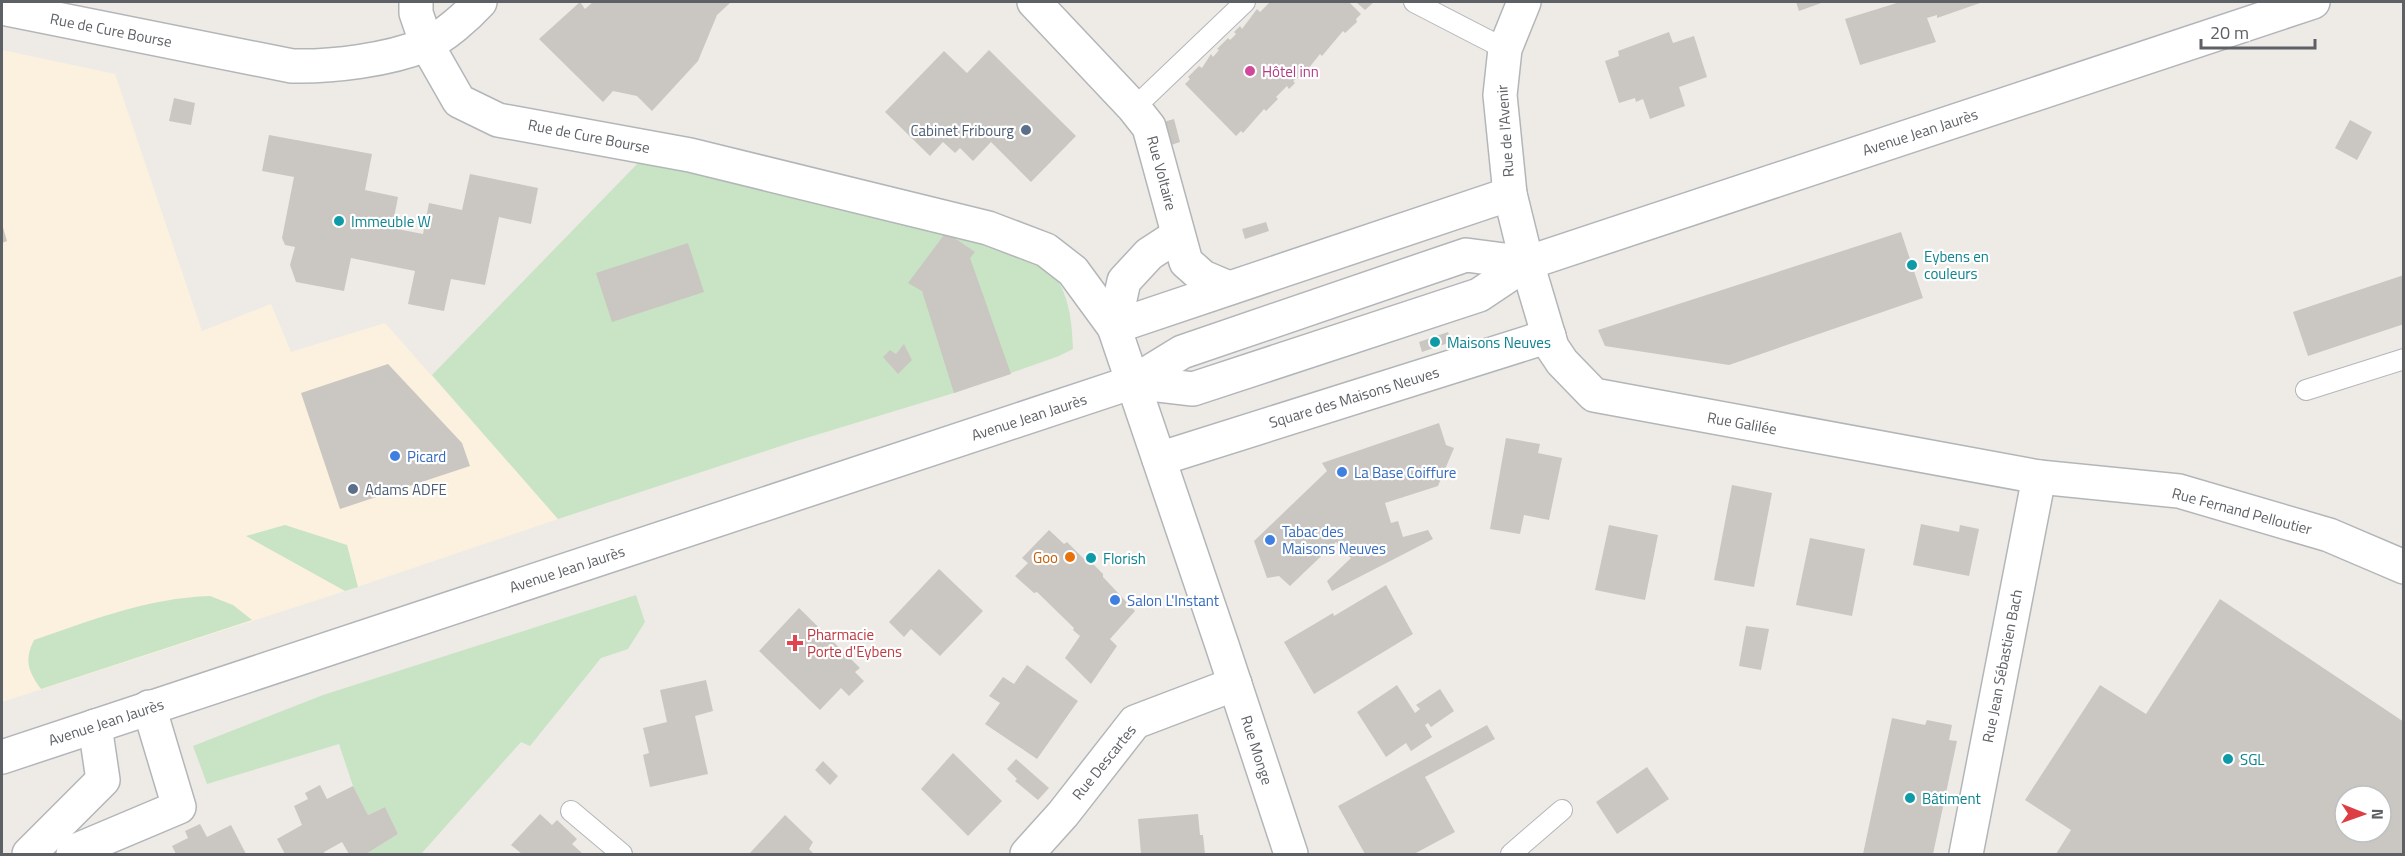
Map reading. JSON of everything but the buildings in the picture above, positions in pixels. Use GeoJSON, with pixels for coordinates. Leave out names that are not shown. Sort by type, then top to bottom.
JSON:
{"type":"FeatureCollection","features":[{"type":"Feature","properties":{"kind":"street"},"geometry":{"type":"LineString","coordinates":[[416,2],[416,13],[427,45],[467,16],[480,2]]}},
{"type":"Feature","properties":{"kind":"street","name":"Rue Voltaire"},"geometry":{"type":"LineString","coordinates":[[1034,2],[1134,108],[1149,127],[1178,235]]}},
{"type":"Feature","properties":{"kind":"street","name":"Rue de l'Avenir"},"geometry":{"type":"LineString","coordinates":[[1524,2],[1505,49],[1500,94],[1510,194],[1527,263]]}},
{"type":"Feature","properties":{"kind":"street","name":"Avenue Jean Jaurès"},"geometry":{"type":"LineString","coordinates":[[2,756],[1133,382],[1193,389],[1479,295],[1527,263],[2313,2]]}},
{"type":"Feature","properties":{"kind":"street","name":"Rue de Cure Bourse"},"geometry":{"type":"LineString","coordinates":[[2,8],[292,66],[315,67],[373,59],[427,45],[459,101],[498,120],[690,155],[988,228],[1046,250],[1073,271],[1114,327],[1133,382]]}},
{"type":"Feature","properties":{"kind":"street"},"geometry":{"type":"LineString","coordinates":[[1114,327],[1510,194]]}},
{"type":"Feature","properties":{"kind":"street"},"geometry":{"type":"LineString","coordinates":[[1114,327],[1124,280],[1149,254],[1178,235],[1186,262],[1203,277],[1229,288]]}},
{"type":"Feature","properties":{"kind":"street","name":"Rue Galilée"},"geometry":{"type":"LineString","coordinates":[[1527,263],[1552,347],[1562,362],[1594,395],[2039,477]]}},
{"type":"Feature","properties":{"kind":"street","name":"Square des Maisons Neuves"},"geometry":{"type":"LineString","coordinates":[[1159,459],[1549,336]]}},
{"type":"Feature","properties":{"kind":"street"},"geometry":{"type":"LineString","coordinates":[[1133,382],[1159,459]]}},
{"type":"Feature","properties":{"kind":"street","name":"Rue Monge"},"geometry":{"type":"LineString","coordinates":[[1159,459],[1291,855]]}},
{"type":"Feature","properties":{"kind":"street","name":"Rue Fernand Pelloutier"},"geometry":{"type":"LineString","coordinates":[[2039,477],[2179,491],[2329,535],[2403,567]]}},
{"type":"Feature","properties":{"kind":"street","name":"Rue Jean Sébastien Bach"},"geometry":{"type":"LineString","coordinates":[[1966,855],[2039,477]]}},
{"type":"Feature","properties":{"kind":"street","name":"Rue Descartes"},"geometry":{"type":"LineString","coordinates":[[1027,855],[1063,814],[1135,722],[1235,684]]}},
{"type":"Feature","properties":{"kind":"street"},"geometry":{"type":"LineString","coordinates":[[73,855],[77,850],[179,807],[149,707]]}},
{"type":"Feature","properties":{"kind":"street"},"geometry":{"type":"LineString","coordinates":[[29,855],[103,780],[95,726]]}},
{"type":"Feature","properties":{"kind":"lane"},"geometry":{"type":"LineString","coordinates":[[1134,108],[1245,2]]}},
{"type":"Feature","properties":{"kind":"lane"},"geometry":{"type":"LineString","coordinates":[[1414,2],[1505,49]]}},
{"type":"Feature","properties":{"kind":"lane"},"geometry":{"type":"LineString","coordinates":[[2306,390],[2403,359]]}},
{"type":"Feature","properties":{"kind":"lane"},"geometry":{"type":"LineString","coordinates":[[1511,855],[1562,810]]}},
{"type":"Feature","properties":{"kind":"lane"},"geometry":{"type":"LineString","coordinates":[[571,811],[622,855]]}},
{"type":"Feature","properties":{"kind":"shaded area"},"geometry":{"type":"Polygon","coordinates":[[[2,50],[115,74],[202,331],[271,304],[291,352],[385,323],[558,519],[2,702],[2,50]]]}},
{"type":"Feature","properties":{"kind":"green space"},"geometry":{"type":"Polygon","coordinates":[[[640,161],[774,184],[949,229],[1050,269],[1061,287],[1068,307],[1073,349],[954,393],[793,442],[558,519],[432,375],[640,161]]]}},
{"type":"Feature","properties":{"kind":"green space"},"geometry":{"type":"Polygon","coordinates":[[[285,525],[347,545],[358,587],[345,591],[246,536],[285,525]]]}},
{"type":"Feature","properties":{"kind":"green space"},"geometry":{"type":"Polygon","coordinates":[[[636,595],[645,622],[628,649],[601,658],[530,746],[521,742],[421,854],[366,854],[398,834],[385,807],[368,815],[353,786],[339,744],[207,784],[193,746],[323,695],[636,595]]]}},
{"type":"Feature","properties":{"kind":"green space"},"geometry":{"type":"Polygon","coordinates":[[[210,596],[233,605],[252,620],[41,689],[30,671],[28,660],[34,640],[142,606],[210,596]]]}},
{"type":"Feature","properties":{"kind":"place","name":"Hôtel inn"},"geometry":{"type":"Point","coordinates":[1250,71]}},
{"type":"Feature","properties":{"kind":"place","name":"Cabinet Fribourg"},"geometry":{"type":"Point","coordinates":[1026,130]}},
{"type":"Feature","properties":{"kind":"place","name":"Immeuble W"},"geometry":{"type":"Point","coordinates":[339,221]}},
{"type":"Feature","properties":{"kind":"place","name":"Eybens en couleurs"},"geometry":{"type":"Point","coordinates":[1912,265]}},
{"type":"Feature","properties":{"kind":"place","name":"Maisons Neuves"},"geometry":{"type":"Point","coordinates":[1435,342]}},
{"type":"Feature","properties":{"kind":"place","name":"Picard"},"geometry":{"type":"Point","coordinates":[395,456]}},
{"type":"Feature","properties":{"kind":"place","name":"La Base Coiffure"},"geometry":{"type":"Point","coordinates":[1342,472]}},
{"type":"Feature","properties":{"kind":"place","name":"Adams ADFE"},"geometry":{"type":"Point","coordinates":[353,489]}},
{"type":"Feature","properties":{"kind":"place","name":"Tabac des Maisons Neuves"},"geometry":{"type":"Point","coordinates":[1270,540]}},
{"type":"Feature","properties":{"kind":"place","name":"Goo"},"geometry":{"type":"Point","coordinates":[1070,557]}},
{"type":"Feature","properties":{"kind":"place","name":"Florish"},"geometry":{"type":"Point","coordinates":[1091,558]}},
{"type":"Feature","properties":{"kind":"place","name":"Salon L'Instant"},"geometry":{"type":"Point","coordinates":[1115,600]}},
{"type":"Feature","properties":{"kind":"place","name":"Pharmacie Porte d'Eybens"},"geometry":{"type":"Point","coordinates":[795,643]}},
{"type":"Feature","properties":{"kind":"place","name":"SGL"},"geometry":{"type":"Point","coordinates":[2228,759]}},
{"type":"Feature","properties":{"kind":"place","name":"Bâtiment"},"geometry":{"type":"Point","coordinates":[1910,798]}}]}
